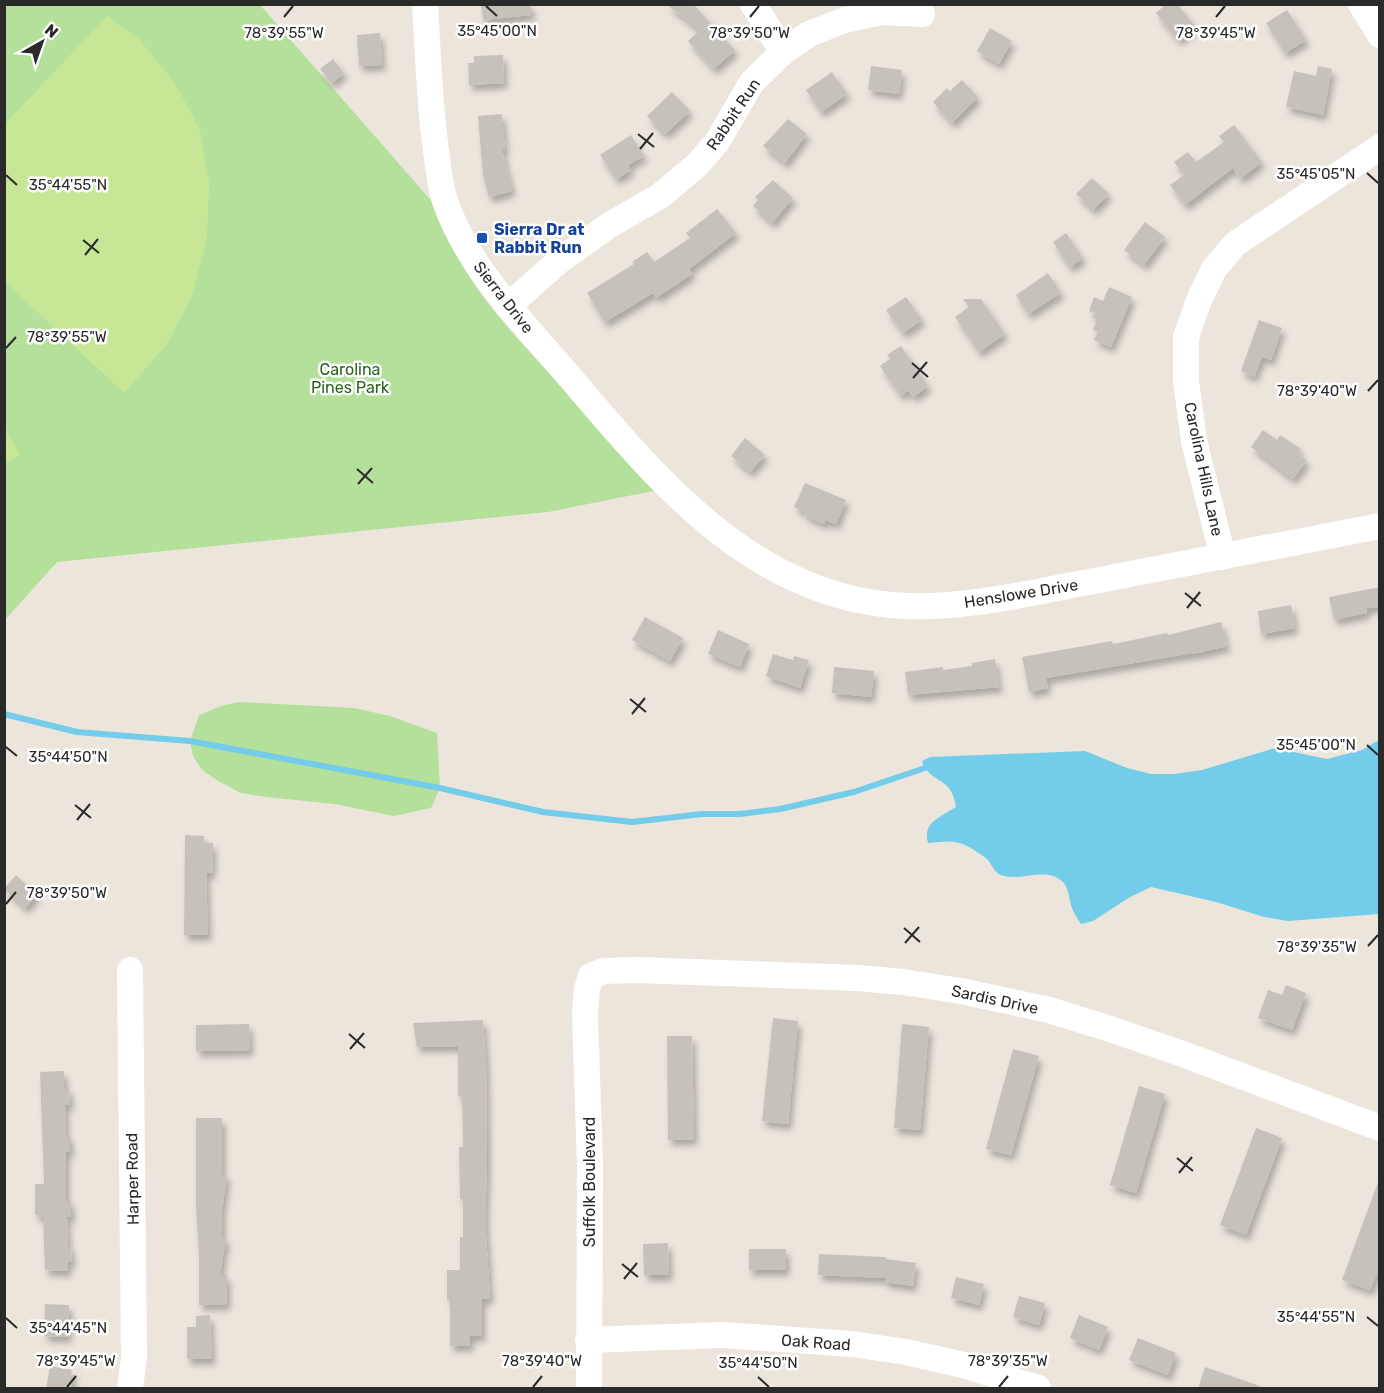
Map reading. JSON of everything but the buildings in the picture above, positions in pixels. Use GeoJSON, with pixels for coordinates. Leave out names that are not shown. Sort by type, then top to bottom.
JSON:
{"type":"FeatureCollection","features":[{"type":"Feature","properties":{"kind":"street","name":"Sierra Drive"},"geometry":{"type":"LineString","coordinates":[[425,4],[432,116],[444,198],[455,227],[478,267],[508,306],[650,471],[685,504]]}},
{"type":"Feature","properties":{"kind":"street"},"geometry":{"type":"LineString","coordinates":[[753,4],[783,52]]}},
{"type":"Feature","properties":{"kind":"street"},"geometry":{"type":"LineString","coordinates":[[1361,4],[1380,35]]}},
{"type":"Feature","properties":{"kind":"street","name":"Rabbit Run"},"geometry":{"type":"LineString","coordinates":[[508,306],[559,261],[608,226],[660,196],[689,172],[717,142],[752,82],[783,52],[809,34],[845,20],[880,12],[922,14]]}},
{"type":"Feature","properties":{"kind":"street","name":"Carolina Hills Lane"},"geometry":{"type":"LineString","coordinates":[[1223,557],[1194,441],[1185,381],[1186,337],[1199,300],[1214,269],[1235,244],[1380,147]]}},
{"type":"Feature","properties":{"kind":"street","name":"Henslowe Drive"},"geometry":{"type":"LineString","coordinates":[[685,504],[749,555],[774,569],[857,600],[893,605],[925,606],[995,599],[1380,526]]}},
{"type":"Feature","properties":{"kind":"street","name":"Harper Road"},"geometry":{"type":"LineString","coordinates":[[130,970],[134,1358],[130,1389]]}},
{"type":"Feature","properties":{"kind":"street","name":"Sardis Drive"},"geometry":{"type":"LineString","coordinates":[[591,976],[604,971],[637,970],[858,978],[961,991],[1049,1010],[1104,1027],[1380,1128]]}},
{"type":"Feature","properties":{"kind":"street","name":"Suffolk Boulevard"},"geometry":{"type":"LineString","coordinates":[[589,1389],[590,1167],[585,1014],[586,988],[591,976]]}},
{"type":"Feature","properties":{"kind":"street","name":"Oak Road"},"geometry":{"type":"LineString","coordinates":[[588,1340],[723,1335],[852,1344],[906,1352],[963,1365],[1038,1389]]}},
{"type":"Feature","properties":{"kind":"green space","name":"Carolina Pines Park"},"geometry":{"type":"Polygon","coordinates":[[[5,5],[260,5],[435,205],[457,255],[499,317],[658,490],[548,512],[57,562],[5,620],[5,5]]]}},
{"type":"Feature","properties":{"kind":"green space"},"geometry":{"type":"Polygon","coordinates":[[[107,16],[139,39],[175,83],[200,130],[209,183],[207,239],[192,296],[167,344],[124,393],[4,281],[5,124],[107,16]]]}},
{"type":"Feature","properties":{"kind":"green space"},"geometry":{"type":"Polygon","coordinates":[[[4,426],[20,455],[5,463],[4,463],[4,426]]]}},
{"type":"Feature","properties":{"kind":"green space"},"geometry":{"type":"Polygon","coordinates":[[[239,702],[354,708],[390,716],[437,733],[440,788],[431,808],[394,816],[335,804],[241,793],[220,782],[202,770],[193,756],[190,741],[199,715],[239,702]]]}},
{"type":"Feature","properties":{"kind":"water"},"geometry":{"type":"Polygon","coordinates":[[[1379,740],[1379,914],[1288,921],[1264,917],[1216,902],[1151,887],[1130,897],[1093,921],[1081,924],[1073,910],[1065,885],[1057,877],[1042,874],[1004,876],[996,872],[985,857],[965,845],[949,842],[928,843],[930,825],[956,807],[950,790],[925,768],[922,761],[930,757],[1085,751],[1127,768],[1151,774],[1174,774],[1202,770],[1275,748],[1327,759],[1362,750],[1379,740]]]}},
{"type":"Feature","properties":{"kind":"waterway"},"geometry":{"type":"LineString","coordinates":[[4,714],[77,732],[190,741],[440,788],[543,812],[632,822],[702,814],[740,814],[780,809],[854,792],[925,768]]}},
{"type":"Feature","properties":{"kind":"place","name":"Sierra Dr at Rabbit Run"},"geometry":{"type":"Point","coordinates":[482,238]}}]}
